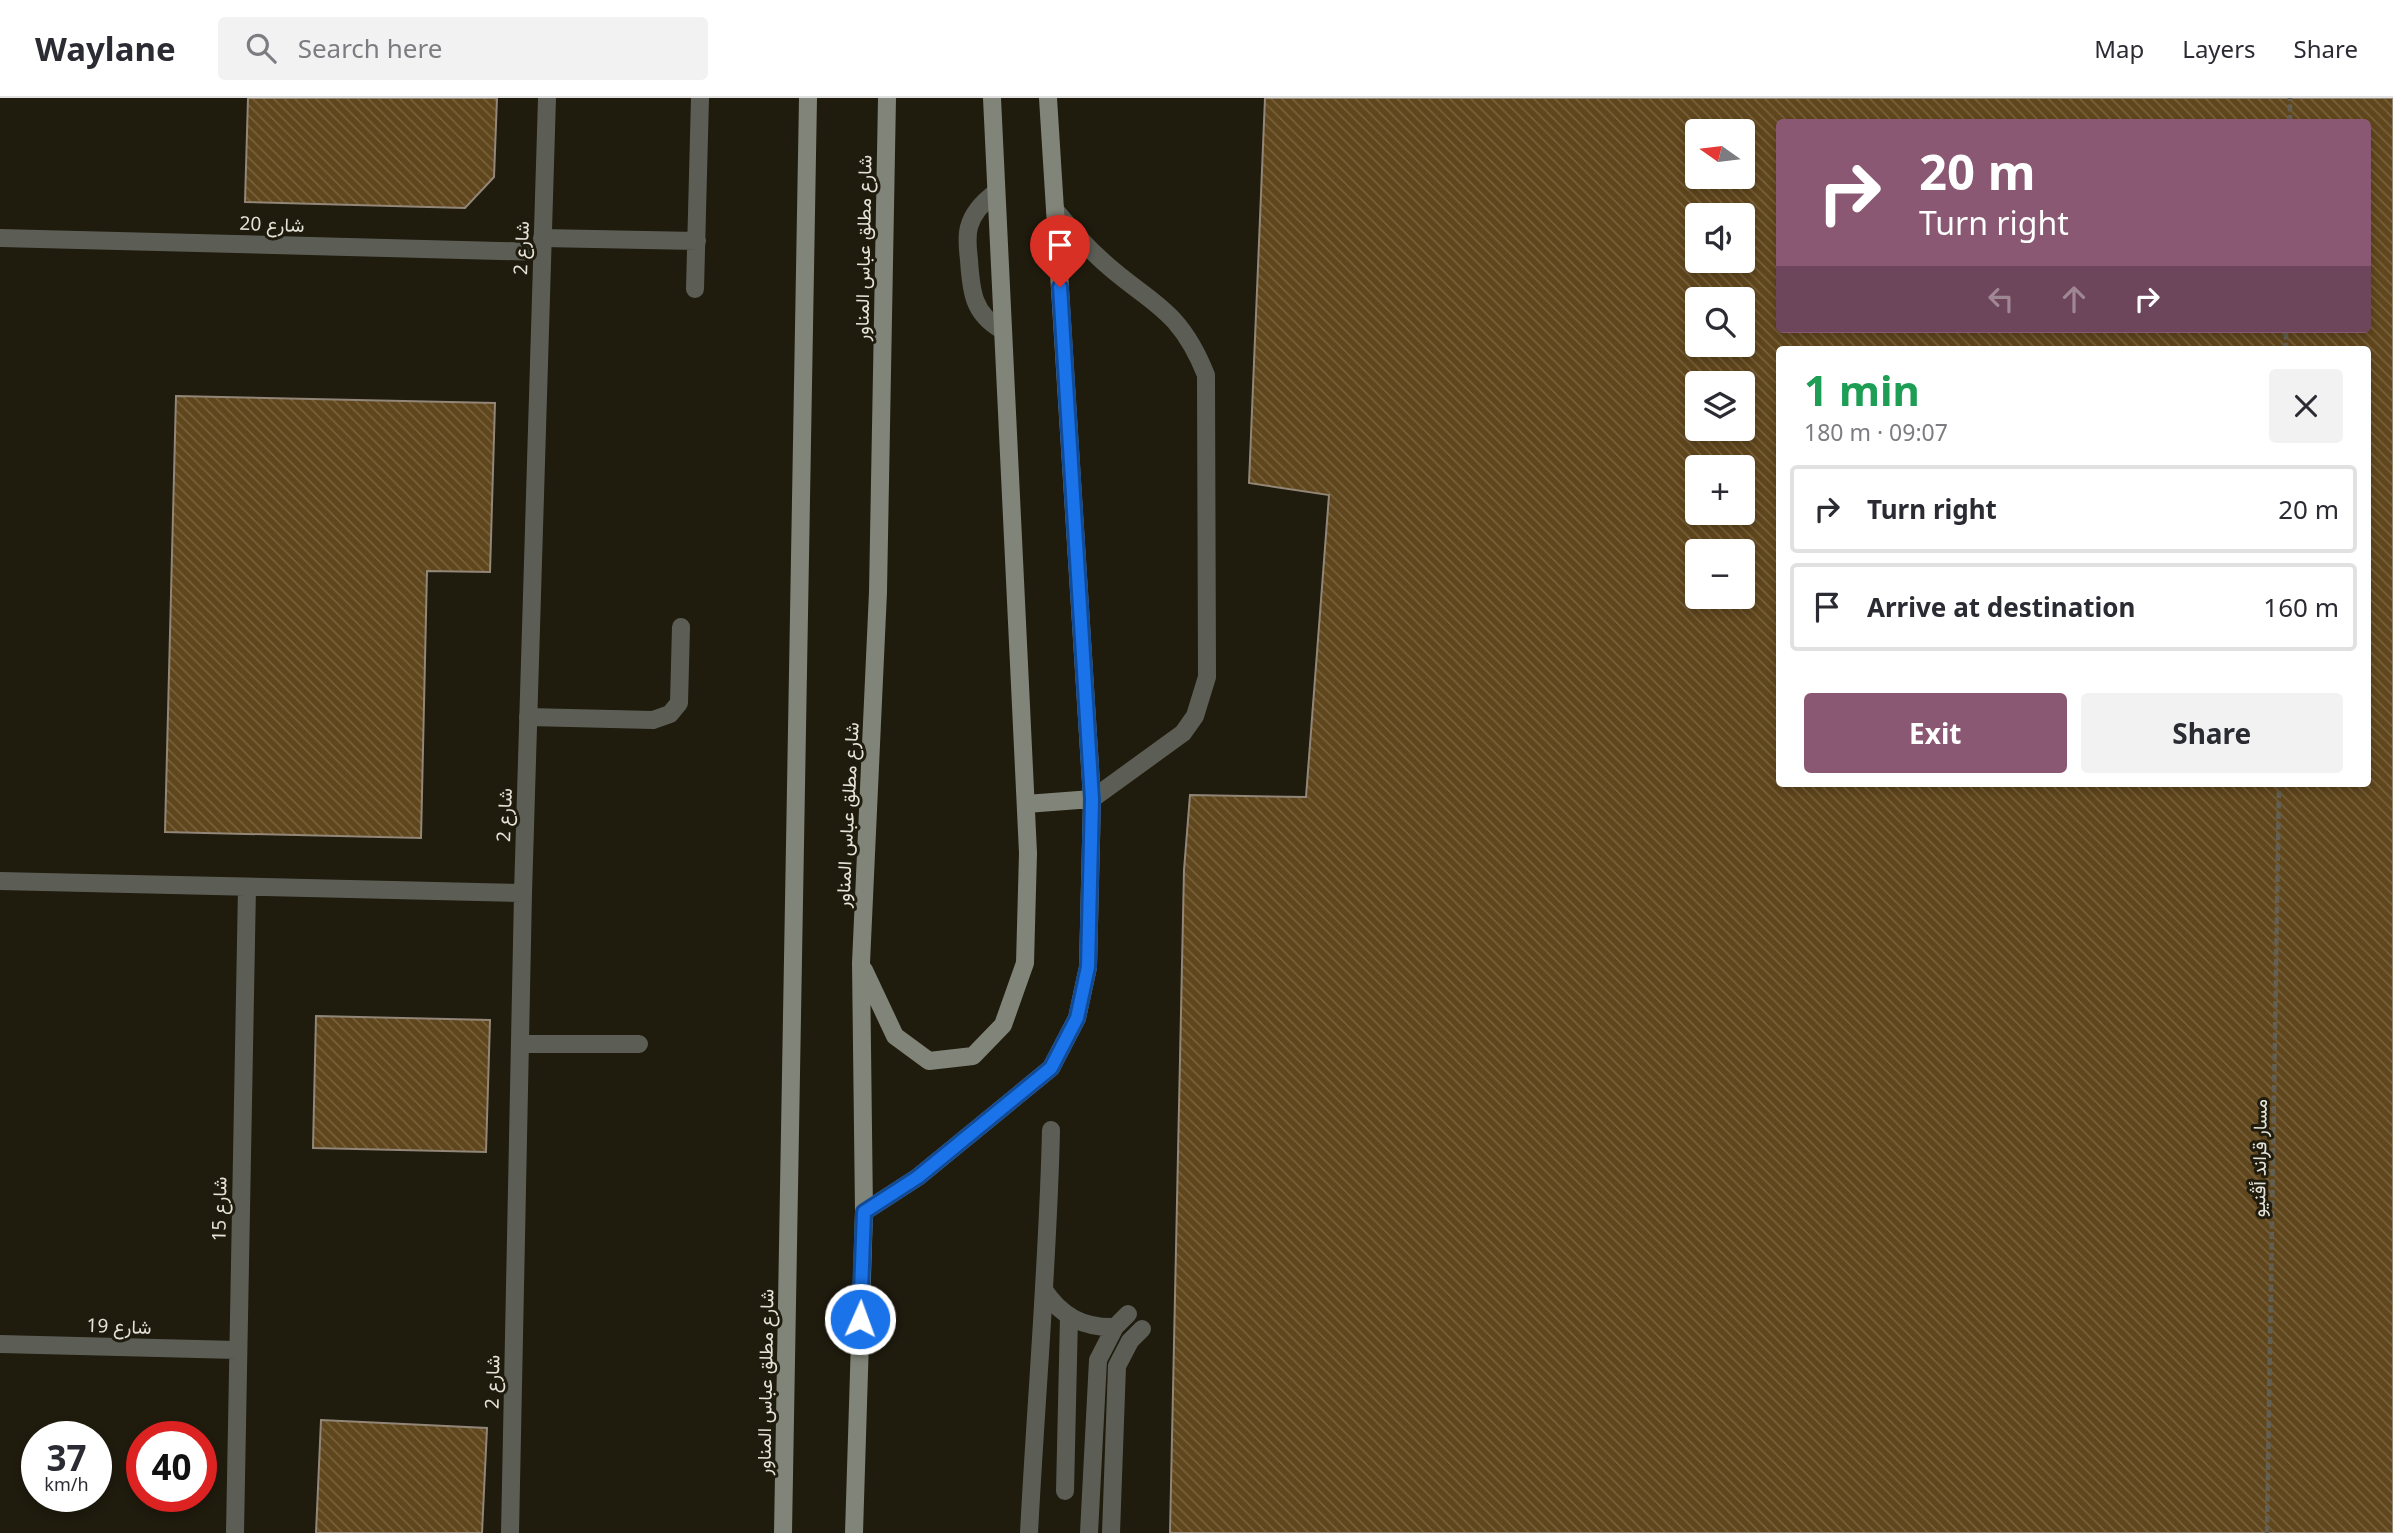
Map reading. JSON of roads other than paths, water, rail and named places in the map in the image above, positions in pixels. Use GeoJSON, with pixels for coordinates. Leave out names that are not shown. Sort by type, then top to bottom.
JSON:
{"type":"FeatureCollection","features":[{"type":"Feature","properties":{"kind":"street","name":"شارع 2"},"geometry":{"type":"LineString","coordinates":[[510,1533],[523,893],[547,98]]}},
{"type":"Feature","properties":{"kind":"street"},"geometry":{"type":"LineString","coordinates":[[695,289],[700,98]]}},
{"type":"Feature","properties":{"kind":"street","name":"شارع مطلق عباس المناور"},"geometry":{"type":"LineString","coordinates":[[783,1533],[808,98]]}},
{"type":"Feature","properties":{"kind":"street","name":"شارع مطلق عباس المناور"},"geometry":{"type":"LineString","coordinates":[[854,1533],[864,1212],[861,963],[878,592],[887,98]]}},
{"type":"Feature","properties":{"kind":"street"},"geometry":{"type":"LineString","coordinates":[[861,963],[895,1036],[929,1060],[973,1056],[1003,1025],[1025,963],[1028,853],[992,98]]}},
{"type":"Feature","properties":{"kind":"street"},"geometry":{"type":"LineString","coordinates":[[864,1212],[918,1177],[1051,1068],[1077,1018],[1088,967],[1092,799],[1048,98]]}},
{"type":"Feature","properties":{"kind":"street"},"geometry":{"type":"LineString","coordinates":[[995,193],[974,214],[968,228],[968,244],[971,293],[975,304],[991,324],[1002,330]]}},
{"type":"Feature","properties":{"kind":"street"},"geometry":{"type":"LineString","coordinates":[[1026,804],[1092,799],[1183,733],[1202,696],[1206,677],[1206,375],[1195,348],[1180,325],[1161,304],[1096,256],[1055,210]]}},
{"type":"Feature","properties":{"kind":"street","name":"شارع 20"},"geometry":{"type":"LineString","coordinates":[[0,238],[542,245],[697,241]]}},
{"type":"Feature","properties":{"kind":"street"},"geometry":{"type":"LineString","coordinates":[[528,717],[653,720],[670,714],[678,703],[681,627]]}},
{"type":"Feature","properties":{"kind":"street"},"geometry":{"type":"LineString","coordinates":[[0,881],[523,893]]}},
{"type":"Feature","properties":{"kind":"street","name":"شارع 15"},"geometry":{"type":"LineString","coordinates":[[235,1533],[247,887]]}},
{"type":"Feature","properties":{"kind":"street"},"geometry":{"type":"LineString","coordinates":[[520,1044],[639,1044]]}},
{"type":"Feature","properties":{"kind":"street"},"geometry":{"type":"LineString","coordinates":[[1029,1533],[1048,1256],[1051,1130]]}},
{"type":"Feature","properties":{"kind":"street"},"geometry":{"type":"LineString","coordinates":[[1044,1290],[1069,1317],[1099,1327],[1115,1326]]}},
{"type":"Feature","properties":{"kind":"street"},"geometry":{"type":"LineString","coordinates":[[1089,1533],[1095,1379],[1101,1351],[1115,1326],[1128,1314]]}},
{"type":"Feature","properties":{"kind":"street"},"geometry":{"type":"LineString","coordinates":[[1065,1491],[1069,1317]]}},
{"type":"Feature","properties":{"kind":"street"},"geometry":{"type":"LineString","coordinates":[[1111,1533],[1117,1366],[1130,1341],[1142,1329]]}},
{"type":"Feature","properties":{"kind":"street","name":"شارع 19"},"geometry":{"type":"LineString","coordinates":[[0,1344],[237,1350]]}}]}
